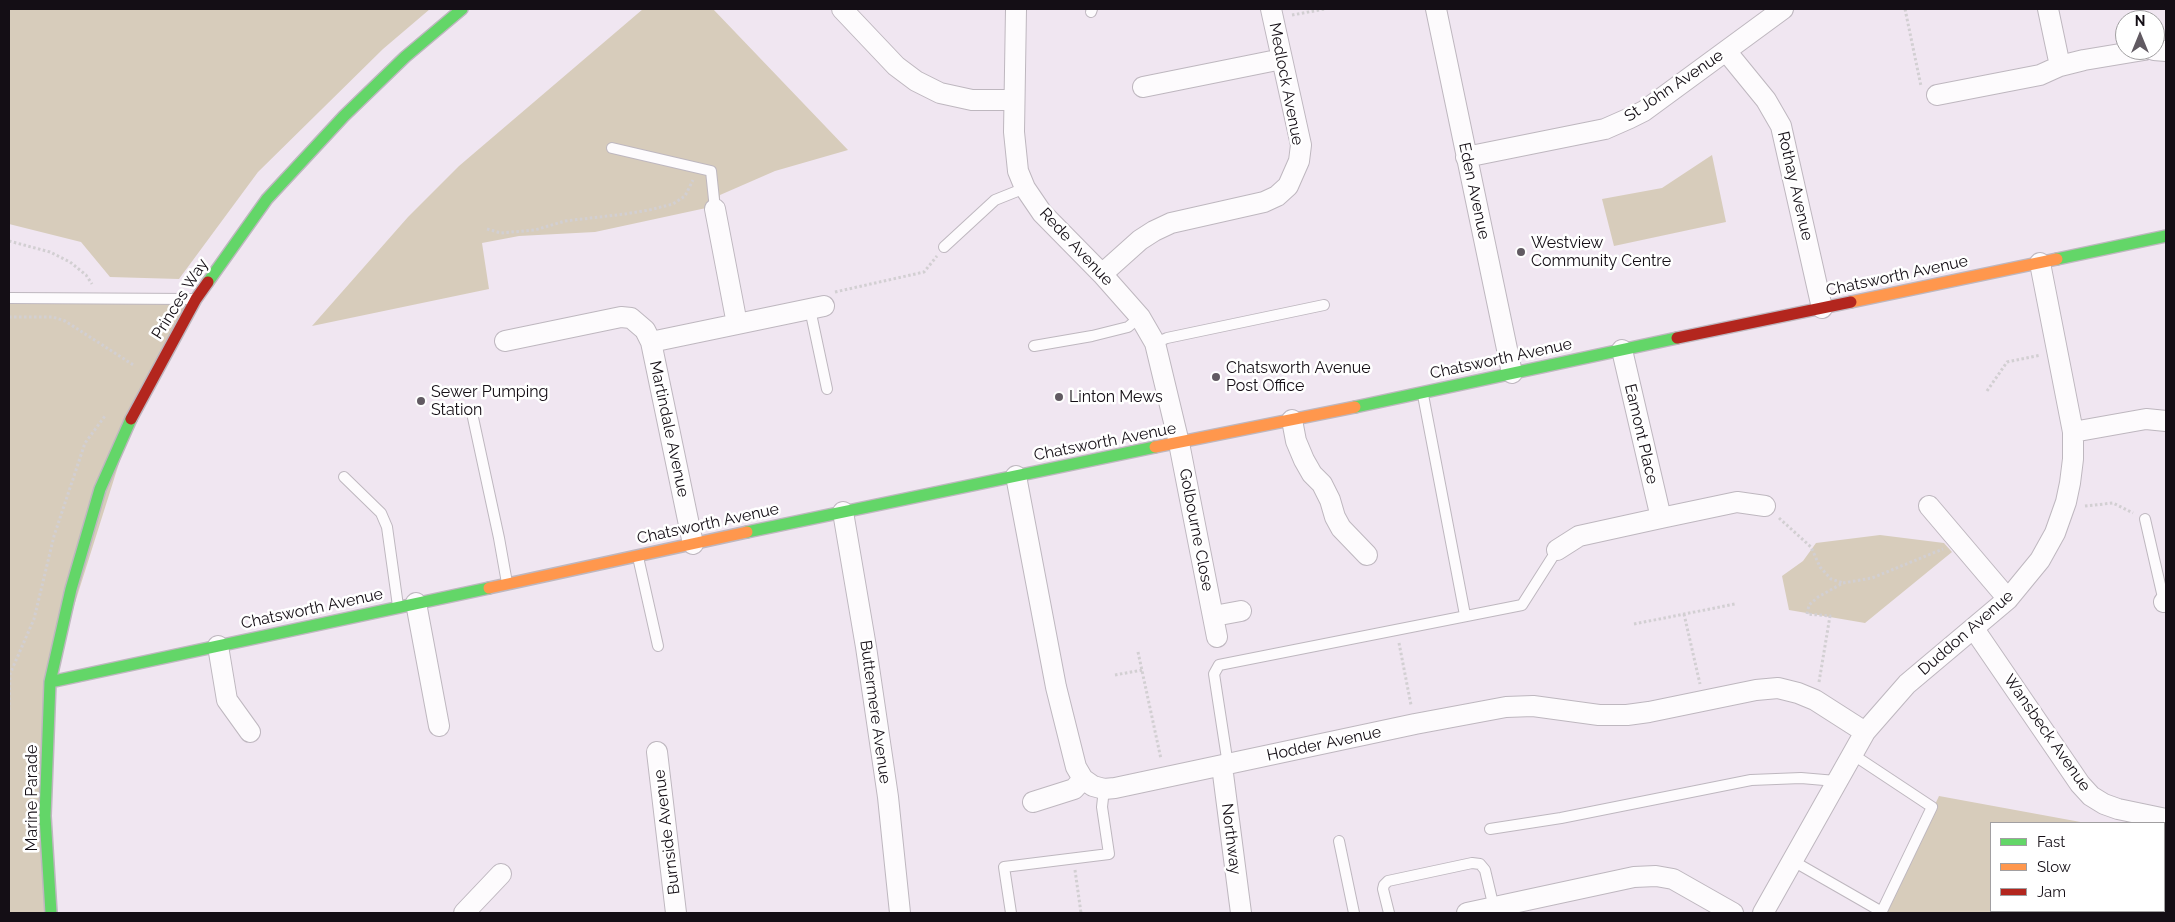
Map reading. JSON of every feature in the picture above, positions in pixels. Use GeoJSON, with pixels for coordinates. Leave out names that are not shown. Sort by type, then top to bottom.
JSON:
{"type":"FeatureCollection","features":[{"type":"Feature","properties":{"kind":"street","name":"Princes Way"},"geometry":{"type":"LineString","coordinates":[[50,682],[71,589],[100,489],[152,378],[196,299],[273,192],[344,116],[405,57],[462,9]]}},
{"type":"Feature","properties":{"kind":"street"},"geometry":{"type":"LineString","coordinates":[[842,9],[896,66],[916,82],[940,93],[972,100],[1014,100]]}},
{"type":"Feature","properties":{"kind":"street","name":"Rede Avenue"},"geometry":{"type":"LineString","coordinates":[[1016,9],[1014,100],[1015,154],[1018,171],[1025,188],[1053,225],[1102,274],[1140,317],[1155,343],[1179,443]]}},
{"type":"Feature","properties":{"kind":"street","name":"Eden Avenue"},"geometry":{"type":"LineString","coordinates":[[1436,9],[1512,372]]}},
{"type":"Feature","properties":{"kind":"street","name":"St John Avenue"},"geometry":{"type":"LineString","coordinates":[[1466,157],[1605,129],[1644,111],[1783,9]]}},
{"type":"Feature","properties":{"kind":"street"},"geometry":{"type":"LineString","coordinates":[[2048,9],[2060,66]]}},
{"type":"Feature","properties":{"kind":"street","name":"Medlock Avenue"},"geometry":{"type":"LineString","coordinates":[[1102,274],[1140,240],[1154,231],[1171,223],[1264,202],[1277,196],[1288,186],[1299,161],[1301,144],[1272,14]]}},
{"type":"Feature","properties":{"kind":"street","name":"Rothay Avenue"},"geometry":{"type":"LineString","coordinates":[[1726,51],[1766,100],[1781,126],[1822,308]]}},
{"type":"Feature","properties":{"kind":"street"},"geometry":{"type":"LineString","coordinates":[[1937,94],[2040,75],[2060,66],[2115,56]]}},
{"type":"Feature","properties":{"kind":"street"},"geometry":{"type":"LineString","coordinates":[[1143,87],[1282,59]]}},
{"type":"Feature","properties":{"kind":"street"},"geometry":{"type":"LineString","coordinates":[[715,208],[737,324]]}},
{"type":"Feature","properties":{"kind":"street","name":"Chatsworth Avenue"},"geometry":{"type":"LineString","coordinates":[[50,682],[843,512],[1423,393],[1512,372],[2040,264],[2166,236]]}},
{"type":"Feature","properties":{"kind":"street","name":"Duddon Avenue"},"geometry":{"type":"LineString","coordinates":[[1763,913],[1865,732],[1907,684],[1974,630],[2008,599],[2040,560],[2055,534],[2066,502],[2073,459],[2073,432],[2040,264]]}},
{"type":"Feature","properties":{"kind":"street","name":"Martindale Avenue"},"geometry":{"type":"LineString","coordinates":[[652,342],[817,307]]}},
{"type":"Feature","properties":{"kind":"street","name":"Martindale Avenue"},"geometry":{"type":"LineString","coordinates":[[505,341],[621,317],[631,318],[645,330],[652,342],[693,544]]}},
{"type":"Feature","properties":{"kind":"street","name":"Eamont Place"},"geometry":{"type":"LineString","coordinates":[[1622,350],[1661,518]]}},
{"type":"Feature","properties":{"kind":"street"},"geometry":{"type":"LineString","coordinates":[[2073,432],[2146,418],[2166,421]]}},
{"type":"Feature","properties":{"kind":"street"},"geometry":{"type":"LineString","coordinates":[[1292,420],[1296,441],[1304,460],[1312,474],[1322,484],[1341,528],[1367,555]]}},
{"type":"Feature","properties":{"kind":"street","name":"Golbourne Close"},"geometry":{"type":"LineString","coordinates":[[1179,443],[1217,637]]}},
{"type":"Feature","properties":{"kind":"street"},"geometry":{"type":"LineString","coordinates":[[1016,476],[1056,687],[1076,767],[1083,778],[1093,786],[1104,789]]}},
{"type":"Feature","properties":{"kind":"street"},"geometry":{"type":"LineString","coordinates":[[1557,550],[1579,536],[1661,518],[1737,502],[1765,506]]}},
{"type":"Feature","properties":{"kind":"street"},"geometry":{"type":"LineString","coordinates":[[1930,506],[2008,599]]}},
{"type":"Feature","properties":{"kind":"street","name":"Buttermere Avenue"},"geometry":{"type":"LineString","coordinates":[[843,512],[858,594],[885,778],[900,913]]}},
{"type":"Feature","properties":{"kind":"street"},"geometry":{"type":"LineString","coordinates":[[407,605],[439,726]]}},
{"type":"Feature","properties":{"kind":"street"},"geometry":{"type":"LineString","coordinates":[[1214,616],[1241,611]]}},
{"type":"Feature","properties":{"kind":"street","name":"Wansbeck Avenue"},"geometry":{"type":"LineString","coordinates":[[1974,630],[2080,784],[2091,796],[2104,804],[2118,809],[2166,818]]}},
{"type":"Feature","properties":{"kind":"street"},"geometry":{"type":"LineString","coordinates":[[218,646],[226,700],[250,732]]}},
{"type":"Feature","properties":{"kind":"street","name":"Marine Parade"},"geometry":{"type":"LineString","coordinates":[[50,682],[45,816],[51,913]]}},
{"type":"Feature","properties":{"kind":"street","name":"Hodder Avenue"},"geometry":{"type":"LineString","coordinates":[[1104,789],[1415,724],[1506,707],[1533,706],[1599,715],[1627,715],[1756,690],[1778,688],[1798,692],[1815,700],[1865,732]]}},
{"type":"Feature","properties":{"kind":"street","name":"Burnside Avenue"},"geometry":{"type":"LineString","coordinates":[[657,752],[676,913]]}},
{"type":"Feature","properties":{"kind":"street","name":"Northway"},"geometry":{"type":"LineString","coordinates":[[1225,765],[1241,913]]}},
{"type":"Feature","properties":{"kind":"street"},"geometry":{"type":"LineString","coordinates":[[1033,802],[1074,789],[1083,778]]}},
{"type":"Feature","properties":{"kind":"street"},"geometry":{"type":"LineString","coordinates":[[464,913],[501,874]]}},
{"type":"Feature","properties":{"kind":"street"},"geometry":{"type":"LineString","coordinates":[[1467,913],[1634,877],[1656,876],[1674,879],[1733,913]]}},
{"type":"Feature","properties":{"kind":"lane"},"geometry":{"type":"LineString","coordinates":[[612,148],[712,171],[715,208]]}},
{"type":"Feature","properties":{"kind":"lane"},"geometry":{"type":"LineString","coordinates":[[944,247],[995,200],[1025,188]]}},
{"type":"Feature","properties":{"kind":"lane"},"geometry":{"type":"LineString","coordinates":[[9,298],[196,299]]}},
{"type":"Feature","properties":{"kind":"lane"},"geometry":{"type":"LineString","coordinates":[[1155,343],[1167,338],[1324,305]]}},
{"type":"Feature","properties":{"kind":"lane"},"geometry":{"type":"LineString","coordinates":[[817,307],[827,389]]}},
{"type":"Feature","properties":{"kind":"lane"},"geometry":{"type":"LineString","coordinates":[[1034,346],[1092,336],[1128,327],[1140,317]]}},
{"type":"Feature","properties":{"kind":"lane"},"geometry":{"type":"LineString","coordinates":[[1423,393],[1466,615]]}},
{"type":"Feature","properties":{"kind":"lane"},"geometry":{"type":"LineString","coordinates":[[472,413],[507,584]]}},
{"type":"Feature","properties":{"kind":"lane"},"geometry":{"type":"LineString","coordinates":[[344,477],[381,513],[387,527],[407,605]]}},
{"type":"Feature","properties":{"kind":"lane"},"geometry":{"type":"LineString","coordinates":[[2145,518],[2165,602]]}},
{"type":"Feature","properties":{"kind":"lane"},"geometry":{"type":"LineString","coordinates":[[1225,765],[1214,674],[1219,664],[1522,605],[1557,550]]}},
{"type":"Feature","properties":{"kind":"lane"},"geometry":{"type":"LineString","coordinates":[[638,556],[658,646]]}},
{"type":"Feature","properties":{"kind":"lane"},"geometry":{"type":"LineString","coordinates":[[1793,861],[1881,912],[1932,807],[1852,754]]}},
{"type":"Feature","properties":{"kind":"lane"},"geometry":{"type":"LineString","coordinates":[[1490,829],[1561,818],[1751,780],[1801,778],[1836,781]]}},
{"type":"Feature","properties":{"kind":"lane"},"geometry":{"type":"LineString","coordinates":[[1011,913],[1004,867],[1074,860],[1109,854],[1102,807],[1104,789]]}},
{"type":"Feature","properties":{"kind":"lane"},"geometry":{"type":"LineString","coordinates":[[1339,841],[1354,913]]}},
{"type":"Feature","properties":{"kind":"lane"},"geometry":{"type":"LineString","coordinates":[[1389,913],[1383,890],[1384,885],[1388,881],[1472,863],[1480,864],[1485,870],[1494,908]]}},
{"type":"Feature","properties":{"kind":"path"},"geometry":{"type":"LineString","coordinates":[[1272,14],[1325,9]]}},
{"type":"Feature","properties":{"kind":"path"},"geometry":{"type":"LineString","coordinates":[[1905,9],[1923,97],[1937,94]]}},
{"type":"Feature","properties":{"kind":"path"},"geometry":{"type":"LineString","coordinates":[[487,229],[501,233],[535,230],[565,221],[625,214],[674,204],[685,196],[692,184],[694,167]]}},
{"type":"Feature","properties":{"kind":"path"},"geometry":{"type":"LineString","coordinates":[[9,241],[50,252],[70,262],[86,275],[99,298]]}},
{"type":"Feature","properties":{"kind":"path"},"geometry":{"type":"LineString","coordinates":[[817,307],[822,294],[924,272],[944,247]]}},
{"type":"Feature","properties":{"kind":"path"},"geometry":{"type":"LineString","coordinates":[[9,317],[53,317],[65,321],[152,378]]}},
{"type":"Feature","properties":{"kind":"path"},"geometry":{"type":"LineString","coordinates":[[1987,391],[2007,362],[2058,352]]}},
{"type":"Feature","properties":{"kind":"path"},"geometry":{"type":"LineString","coordinates":[[129,374],[134,366]]}},
{"type":"Feature","properties":{"kind":"path"},"geometry":{"type":"LineString","coordinates":[[9,710],[10,674],[34,619],[54,536],[86,443],[107,414]]}},
{"type":"Feature","properties":{"kind":"path"},"geometry":{"type":"LineString","coordinates":[[2066,502],[2081,507],[2113,503],[2145,518]]}},
{"type":"Feature","properties":{"kind":"path"},"geometry":{"type":"LineString","coordinates":[[1765,506],[1811,547],[1820,567],[1831,579],[1844,583]]}},
{"type":"Feature","properties":{"kind":"path"},"geometry":{"type":"LineString","coordinates":[[1815,700],[1830,616],[1807,614],[1809,605],[1818,597],[1844,583],[1872,578],[1961,542]]}},
{"type":"Feature","properties":{"kind":"path"},"geometry":{"type":"LineString","coordinates":[[1634,624],[1736,604]]}},
{"type":"Feature","properties":{"kind":"path"},"geometry":{"type":"LineString","coordinates":[[1684,614],[1703,701]]}},
{"type":"Feature","properties":{"kind":"path"},"geometry":{"type":"LineString","coordinates":[[1396,630],[1415,724]]}},
{"type":"Feature","properties":{"kind":"path"},"geometry":{"type":"LineString","coordinates":[[1138,652],[1165,777]]}},
{"type":"Feature","properties":{"kind":"path"},"geometry":{"type":"LineString","coordinates":[[1115,675],[1142,670]]}},
{"type":"Feature","properties":{"kind":"path"},"geometry":{"type":"LineString","coordinates":[[1074,860],[1081,913]]}},
{"type":"Feature","properties":{"kind":"shaded area"},"geometry":{"type":"Polygon","coordinates":[[[9,9],[430,9],[383,49],[258,172],[179,279],[110,277],[81,242],[9,224],[9,9]]]}},
{"type":"Feature","properties":{"kind":"shaded area"},"geometry":{"type":"Polygon","coordinates":[[[643,9],[713,9],[848,150],[775,171],[720,195],[720,205],[595,232],[519,236],[482,243],[489,289],[312,326],[408,217],[459,166],[643,9]]]}},
{"type":"Feature","properties":{"kind":"shaded area"},"geometry":{"type":"Polygon","coordinates":[[[1712,155],[1726,222],[1614,246],[1602,199],[1662,188],[1712,155]]]}},
{"type":"Feature","properties":{"kind":"shaded area"},"geometry":{"type":"Polygon","coordinates":[[[9,298],[196,299],[138,403],[50,682],[51,913],[9,913],[9,298]]]}},
{"type":"Feature","properties":{"kind":"shaded area"},"geometry":{"type":"Polygon","coordinates":[[[1880,535],[1944,543],[1952,552],[1865,623],[1789,610],[1782,576],[1803,561],[1816,543],[1880,535]]]}},
{"type":"Feature","properties":{"kind":"shaded area"},"geometry":{"type":"Polygon","coordinates":[[[1939,796],[2081,822],[1990,822],[1990,912],[2165,912],[2166,838],[2166,913],[1884,913],[1939,796]]]}},
{"type":"Feature","properties":{"kind":"traffic: fast"},"geometry":{"type":"LineString","coordinates":[[208,282],[267,199],[344,116],[405,57],[462,9]]}},
{"type":"Feature","properties":{"kind":"traffic: fast"},"geometry":{"type":"LineString","coordinates":[[2057,259],[2166,236]]}},
{"type":"Feature","properties":{"kind":"traffic: fast"},"geometry":{"type":"LineString","coordinates":[[1355,407],[1677,338]]}},
{"type":"Feature","properties":{"kind":"traffic: fast"},"geometry":{"type":"LineString","coordinates":[[51,913],[45,816],[50,682],[71,589],[100,489],[131,419]]}},
{"type":"Feature","properties":{"kind":"traffic: fast"},"geometry":{"type":"LineString","coordinates":[[747,532],[1155,447]]}},
{"type":"Feature","properties":{"kind":"traffic: fast"},"geometry":{"type":"LineString","coordinates":[[50,682],[489,588]]}},
{"type":"Feature","properties":{"kind":"traffic: slow"},"geometry":{"type":"LineString","coordinates":[[1851,302],[2057,259]]}},
{"type":"Feature","properties":{"kind":"traffic: slow"},"geometry":{"type":"LineString","coordinates":[[1155,447],[1355,407]]}},
{"type":"Feature","properties":{"kind":"traffic: slow"},"geometry":{"type":"LineString","coordinates":[[489,588],[747,532]]}},
{"type":"Feature","properties":{"kind":"traffic: jam"},"geometry":{"type":"LineString","coordinates":[[131,419],[196,299],[208,282]]}},
{"type":"Feature","properties":{"kind":"traffic: jam"},"geometry":{"type":"LineString","coordinates":[[1677,338],[1851,302]]}},
{"type":"Feature","properties":{"kind":"place","name":"Westview Community Centre"},"geometry":{"type":"Point","coordinates":[1521,252]}},
{"type":"Feature","properties":{"kind":"place","name":"Chatsworth Avenue Post Office"},"geometry":{"type":"Point","coordinates":[1216,377]}},
{"type":"Feature","properties":{"kind":"place","name":"Linton Mews"},"geometry":{"type":"Point","coordinates":[1059,397]}},
{"type":"Feature","properties":{"kind":"place","name":"Sewer Pumping Station"},"geometry":{"type":"Point","coordinates":[421,401]}}]}
